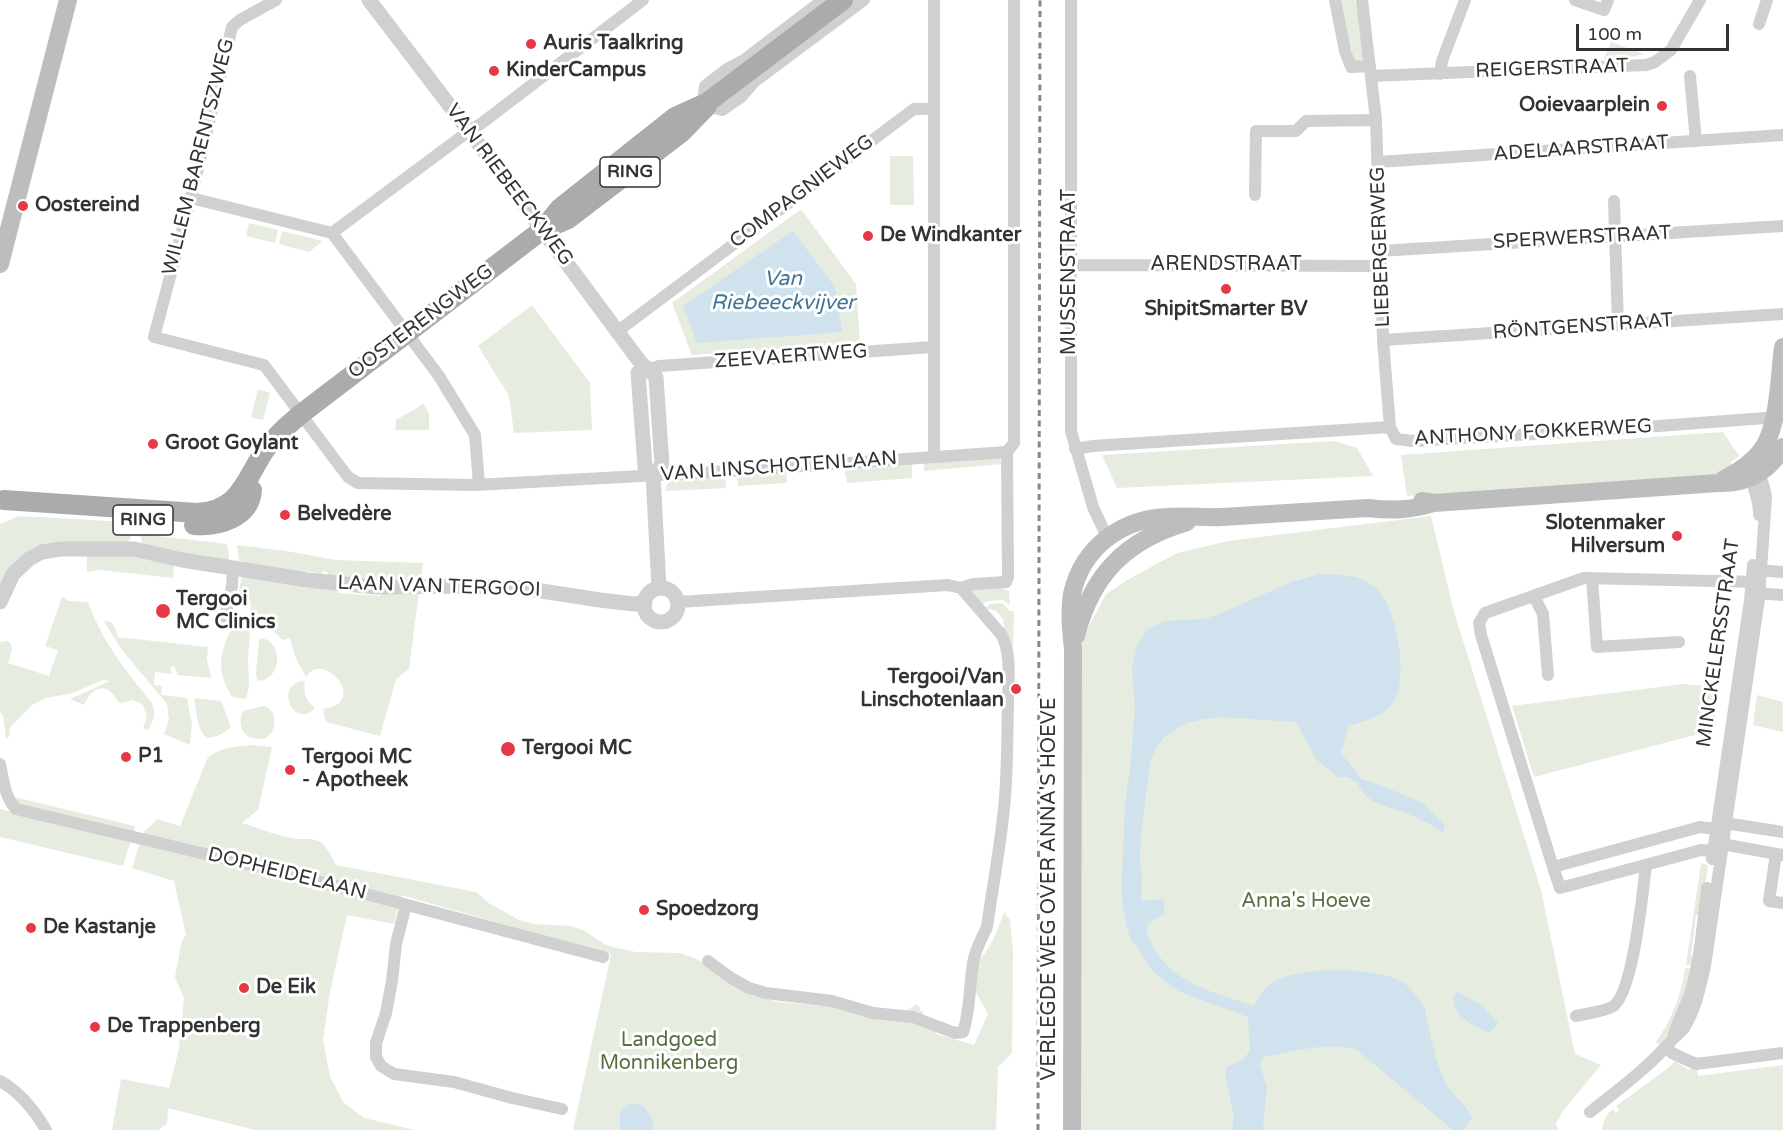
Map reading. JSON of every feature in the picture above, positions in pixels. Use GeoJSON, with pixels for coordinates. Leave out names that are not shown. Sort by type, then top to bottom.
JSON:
{"type":"FeatureCollection","features":[{"type":"Feature","properties":{"kind":"main road"},"geometry":{"type":"LineString","coordinates":[[0,264],[68,0]]}},
{"type":"Feature","properties":{"kind":"main road","name":"OOSTERENGWEG"},"geometry":{"type":"LineString","coordinates":[[301,414],[542,230],[568,219],[682,132],[706,104],[843,0]]}},
{"type":"Feature","properties":{"kind":"main road"},"geometry":{"type":"LineString","coordinates":[[1753,472],[1779,417],[1783,347]]}},
{"type":"Feature","properties":{"kind":"main road","name":"RING"},"geometry":{"type":"LineString","coordinates":[[1,500],[209,513],[233,501],[274,439],[301,414]]}},
{"type":"Feature","properties":{"kind":"main road"},"geometry":{"type":"LineString","coordinates":[[1753,472],[1774,459],[1783,447]]}},
{"type":"Feature","properties":{"kind":"main road","name":"VERLEGDE WEG OVER ANNA'S HOEVE"},"geometry":{"type":"LineString","coordinates":[[1072,1130],[1073,649],[1070,617],[1072,595],[1080,569],[1102,543],[1125,527],[1167,516],[1203,518],[1368,508],[1387,501],[1416,500],[1434,503],[1718,483],[1736,474],[1753,472]]}},
{"type":"Feature","properties":{"kind":"main road","name":"VERLEGDE WEG OVER ANNA'S HOEVE"},"geometry":{"type":"LineString","coordinates":[[1073,649],[1088,600],[1110,568],[1136,544],[1155,533],[1203,518]]}},
{"type":"Feature","properties":{"kind":"main road"},"geometry":{"type":"LineString","coordinates":[[1125,527],[1131,528],[1134,532],[1136,544]]}},
{"type":"Feature","properties":{"kind":"main road"},"geometry":{"type":"LineString","coordinates":[[1102,543],[1095,559],[1099,566],[1110,568]]}},
{"type":"Feature","properties":{"kind":"street","name":"WILLEM BARENTSZWEG"},"geometry":{"type":"LineString","coordinates":[[154,338],[191,198],[232,27],[276,0]]}},
{"type":"Feature","properties":{"kind":"street","name":"VAN RIEBEECKWEG"},"geometry":{"type":"LineString","coordinates":[[369,0],[475,127],[542,230],[640,362],[656,377],[662,465],[653,475],[659,588]]}},
{"type":"Feature","properties":{"kind":"street","name":"OOSTERENGWEG"},"geometry":{"type":"LineString","coordinates":[[706,104],[705,86],[714,78],[744,60],[823,0]]}},
{"type":"Feature","properties":{"kind":"street"},"geometry":{"type":"LineString","coordinates":[[706,104],[722,110],[741,97],[754,82],[864,0]]}},
{"type":"Feature","properties":{"kind":"street"},"geometry":{"type":"LineString","coordinates":[[934,0],[934,456]]}},
{"type":"Feature","properties":{"kind":"street"},"geometry":{"type":"LineString","coordinates":[[678,602],[948,585],[961,588],[973,584],[1006,582],[1007,452],[1014,443],[1014,0]]}},
{"type":"Feature","properties":{"kind":"street","name":"MUSSENSTRAAT"},"geometry":{"type":"LineString","coordinates":[[1071,0],[1071,431],[1102,543]]}},
{"type":"Feature","properties":{"kind":"street"},"geometry":{"type":"LineString","coordinates":[[1335,0],[1345,51],[1351,67],[1370,71]]}},
{"type":"Feature","properties":{"kind":"street","name":"LIEBERGERWEG"},"geometry":{"type":"LineString","coordinates":[[1362,0],[1376,120],[1383,340],[1390,428]]}},
{"type":"Feature","properties":{"kind":"street"},"geometry":{"type":"LineString","coordinates":[[1440,74],[1442,61],[1465,0]]}},
{"type":"Feature","properties":{"kind":"street"},"geometry":{"type":"LineString","coordinates":[[1575,0],[1604,10],[1608,0]]}},
{"type":"Feature","properties":{"kind":"street","name":"REIGERSTRAAT"},"geometry":{"type":"LineString","coordinates":[[1370,71],[1440,74],[1646,65],[1655,62],[1671,50],[1700,0]]}},
{"type":"Feature","properties":{"kind":"street"},"geometry":{"type":"LineString","coordinates":[[1759,24],[1767,0]]}},
{"type":"Feature","properties":{"kind":"street"},"geometry":{"type":"LineString","coordinates":[[332,233],[475,127],[637,2]]}},
{"type":"Feature","properties":{"kind":"street"},"geometry":{"type":"LineString","coordinates":[[1690,76],[1696,141]]}},
{"type":"Feature","properties":{"kind":"street","name":"COMPAGNIEWEG"},"geometry":{"type":"LineString","coordinates":[[618,331],[914,109],[934,109]]}},
{"type":"Feature","properties":{"kind":"street"},"geometry":{"type":"LineString","coordinates":[[1256,195],[1256,131],[1296,131],[1306,121],[1376,120]]}},
{"type":"Feature","properties":{"kind":"street","name":"ADELAARSTRAAT"},"geometry":{"type":"LineString","coordinates":[[1378,162],[1783,135]]}},
{"type":"Feature","properties":{"kind":"street"},"geometry":{"type":"LineString","coordinates":[[191,198],[332,233],[439,376],[475,435],[479,484]]}},
{"type":"Feature","properties":{"kind":"street"},"geometry":{"type":"LineString","coordinates":[[1614,201],[1618,325]]}},
{"type":"Feature","properties":{"kind":"street","name":"SPERWERSTRAAT"},"geometry":{"type":"LineString","coordinates":[[1380,250],[1783,226]]}},
{"type":"Feature","properties":{"kind":"street","name":"ARENDSTRAAT"},"geometry":{"type":"LineString","coordinates":[[1070,265],[1381,266]]}},
{"type":"Feature","properties":{"kind":"street","name":"RÖNTGENSTRAAT"},"geometry":{"type":"LineString","coordinates":[[1383,340],[1783,314]]}},
{"type":"Feature","properties":{"kind":"street","name":"VAN LINSCHOTENLAAN"},"geometry":{"type":"LineString","coordinates":[[154,338],[264,365],[348,477],[358,483],[476,485],[784,468],[1007,452]]}},
{"type":"Feature","properties":{"kind":"street","name":"ZEEVAERTWEG"},"geometry":{"type":"LineString","coordinates":[[648,369],[671,365],[933,347]]}},
{"type":"Feature","properties":{"kind":"street","name":"ANTHONY FOKKERWEG"},"geometry":{"type":"LineString","coordinates":[[1075,449],[1390,428],[1396,440],[1413,441],[1779,417]]}},
{"type":"Feature","properties":{"kind":"street","name":"MINCKELERSSTRAAT"},"geometry":{"type":"LineString","coordinates":[[1590,1112],[1646,1068],[1669,1043],[1690,993],[1718,848],[1766,497],[1763,482],[1753,472]]}},
{"type":"Feature","properties":{"kind":"street","name":"LAAN VAN TERGOOI"},"geometry":{"type":"LineString","coordinates":[[0,602],[13,574],[29,559],[42,552],[57,549],[134,549],[182,560],[308,580],[375,587],[522,588],[634,604],[645,603]]}},
{"type":"Feature","properties":{"kind":"street"},"geometry":{"type":"LineString","coordinates":[[225,617],[232,586],[233,568]]}},
{"type":"Feature","properties":{"kind":"street"},"geometry":{"type":"LineString","coordinates":[[1783,572],[1755,582],[1584,578],[1485,613],[1479,623],[1482,641],[1560,888],[1701,850],[1718,848],[1779,855],[1769,901],[1783,903]]}},
{"type":"Feature","properties":{"kind":"street"},"geometry":{"type":"LineString","coordinates":[[1592,578],[1597,646],[1679,642]]}},
{"type":"Feature","properties":{"kind":"street"},"geometry":{"type":"LineString","coordinates":[[1755,582],[1783,595]]}},
{"type":"Feature","properties":{"kind":"street"},"geometry":{"type":"LineString","coordinates":[[659,588],[671,591],[678,602],[673,617],[662,622],[650,617],[646,611],[645,603],[650,593],[659,588]]}},
{"type":"Feature","properties":{"kind":"street"},"geometry":{"type":"LineString","coordinates":[[708,960],[731,978],[749,988],[766,993],[832,1002],[873,1013],[913,1017],[955,1033],[963,1032],[968,1018],[974,958],[987,927],[1003,816],[1007,767],[1008,689],[1005,642],[1001,634],[961,588]]}},
{"type":"Feature","properties":{"kind":"street"},"geometry":{"type":"LineString","coordinates":[[1534,596],[1543,614],[1548,675]]}},
{"type":"Feature","properties":{"kind":"street","name":"DOPHEIDELAAN"},"geometry":{"type":"LineString","coordinates":[[0,764],[4,783],[16,809],[302,877],[603,957]]}},
{"type":"Feature","properties":{"kind":"street"},"geometry":{"type":"LineString","coordinates":[[1553,867],[1700,827],[1721,826],[1783,832]]}},
{"type":"Feature","properties":{"kind":"street"},"geometry":{"type":"LineString","coordinates":[[1576,1016],[1612,1007],[1622,998],[1630,975],[1646,865]]}},
{"type":"Feature","properties":{"kind":"street"},"geometry":{"type":"LineString","coordinates":[[406,905],[396,944],[386,1013],[376,1043],[376,1057],[381,1066],[394,1074],[454,1082],[562,1110]]}},
{"type":"Feature","properties":{"kind":"street"},"geometry":{"type":"LineString","coordinates":[[1669,1043],[1672,1053],[1696,1064],[1783,1053]]}},
{"type":"Feature","properties":{"kind":"street"},"geometry":{"type":"LineString","coordinates":[[0,1081],[23,1099],[46,1130]]}},
{"type":"Feature","properties":{"kind":"green space"},"geometry":{"type":"Polygon","coordinates":[[[1339,0],[1354,0],[1358,4],[1364,57],[1361,63],[1355,63],[1339,0]]]}},
{"type":"Feature","properties":{"kind":"green space"},"geometry":{"type":"Polygon","coordinates":[[[1611,42],[1644,54],[1604,59],[1611,42]]]}},
{"type":"Feature","properties":{"kind":"green space"},"geometry":{"type":"Polygon","coordinates":[[[890,156],[913,156],[914,205],[890,205],[890,156]]]}},
{"type":"Feature","properties":{"kind":"green space","name":"Van Riebeeckvijver"},"geometry":{"type":"Polygon","coordinates":[[[800,210],[856,284],[860,343],[692,355],[672,303],[800,210]]]}},
{"type":"Feature","properties":{"kind":"green space"},"geometry":{"type":"Polygon","coordinates":[[[249,223],[278,230],[275,243],[246,236],[249,223]]]}},
{"type":"Feature","properties":{"kind":"green space"},"geometry":{"type":"Polygon","coordinates":[[[282,231],[323,241],[309,252],[279,244],[282,231]]]}},
{"type":"Feature","properties":{"kind":"green space"},"geometry":{"type":"Polygon","coordinates":[[[532,305],[590,383],[592,430],[514,433],[509,396],[478,346],[532,305]]]}},
{"type":"Feature","properties":{"kind":"green space"},"geometry":{"type":"Polygon","coordinates":[[[258,389],[270,393],[263,420],[251,417],[258,389]]]}},
{"type":"Feature","properties":{"kind":"green space"},"geometry":{"type":"Polygon","coordinates":[[[423,403],[429,414],[429,430],[395,430],[396,420],[423,403]]]}},
{"type":"Feature","properties":{"kind":"green space"},"geometry":{"type":"Polygon","coordinates":[[[1723,432],[1739,456],[1731,462],[1731,471],[1721,476],[1407,496],[1401,455],[1723,432]]]}},
{"type":"Feature","properties":{"kind":"green space"},"geometry":{"type":"Polygon","coordinates":[[[1334,441],[1357,448],[1373,476],[1117,488],[1102,455],[1334,441]]]}},
{"type":"Feature","properties":{"kind":"green space"},"geometry":{"type":"Polygon","coordinates":[[[999,458],[1003,464],[924,471],[924,463],[999,458]]]}},
{"type":"Feature","properties":{"kind":"green space"},"geometry":{"type":"Polygon","coordinates":[[[912,464],[912,478],[847,483],[844,468],[912,464]]]}},
{"type":"Feature","properties":{"kind":"green space"},"geometry":{"type":"Polygon","coordinates":[[[786,471],[787,483],[738,486],[737,474],[786,471]]]}},
{"type":"Feature","properties":{"kind":"green space"},"geometry":{"type":"Polygon","coordinates":[[[725,476],[726,488],[665,491],[668,482],[673,479],[725,476]]]}},
{"type":"Feature","properties":{"kind":"green space"},"geometry":{"type":"Polygon","coordinates":[[[19,516],[127,522],[131,525],[131,537],[128,542],[60,544],[0,588],[0,524],[19,516]]]}},
{"type":"Feature","properties":{"kind":"green space","name":"Anna's Hoeve"},"geometry":{"type":"Polygon","coordinates":[[[1431,516],[1454,612],[1541,890],[1575,1054],[1601,1065],[1563,1111],[1556,1123],[1558,1130],[1078,1130],[1082,644],[1106,594],[1177,553],[1228,541],[1431,516]]]}},
{"type":"Feature","properties":{"kind":"green space"},"geometry":{"type":"Polygon","coordinates":[[[140,534],[227,544],[230,563],[143,546],[140,534]]]}},
{"type":"Feature","properties":{"kind":"green space"},"geometry":{"type":"Polygon","coordinates":[[[237,545],[336,560],[423,563],[420,583],[378,582],[328,575],[323,571],[322,574],[306,571],[305,574],[244,565],[245,562],[239,561],[237,545]]]}},
{"type":"Feature","properties":{"kind":"green space"},"geometry":{"type":"Polygon","coordinates":[[[91,554],[134,555],[174,565],[173,578],[100,570],[87,572],[87,557],[91,554]]]}},
{"type":"Feature","properties":{"kind":"green space"},"geometry":{"type":"Polygon","coordinates":[[[242,574],[338,589],[338,593],[380,596],[381,592],[419,592],[409,669],[396,679],[380,736],[326,722],[323,709],[335,706],[342,700],[344,692],[341,684],[336,677],[321,669],[313,670],[306,677],[296,659],[290,638],[283,640],[271,629],[250,618],[251,602],[238,596],[242,574]]]}},
{"type":"Feature","properties":{"kind":"green space"},"geometry":{"type":"Polygon","coordinates":[[[1002,588],[1009,591],[1010,605],[1003,600],[987,601],[983,604],[972,591],[974,589],[1002,588]]]}},
{"type":"Feature","properties":{"kind":"green space"},"geometry":{"type":"Polygon","coordinates":[[[62,597],[69,601],[88,602],[108,643],[152,703],[154,717],[148,730],[143,728],[147,717],[143,705],[133,700],[118,702],[110,691],[100,688],[91,694],[84,705],[70,699],[110,681],[103,680],[73,693],[46,698],[32,705],[10,727],[9,737],[6,739],[3,716],[0,712],[0,642],[8,641],[11,644],[12,650],[8,663],[49,676],[58,650],[45,646],[62,597]]]}},
{"type":"Feature","properties":{"kind":"green space"},"geometry":{"type":"Polygon","coordinates":[[[1002,603],[1010,611],[1014,611],[1013,649],[1004,628],[1003,619],[996,611],[986,608],[990,604],[1002,603]]]}},
{"type":"Feature","properties":{"kind":"green space"},"geometry":{"type":"Polygon","coordinates":[[[104,621],[111,622],[118,637],[208,647],[207,659],[211,678],[178,675],[174,666],[170,667],[172,674],[155,672],[154,685],[162,686],[161,695],[187,698],[192,725],[190,745],[164,734],[169,720],[167,704],[122,650],[104,621]]]}},
{"type":"Feature","properties":{"kind":"green space"},"geometry":{"type":"Polygon","coordinates":[[[233,625],[250,629],[249,686],[246,699],[232,697],[223,678],[222,653],[233,625]]]}},
{"type":"Feature","properties":{"kind":"green space"},"geometry":{"type":"Polygon","coordinates":[[[262,638],[274,646],[277,660],[273,673],[261,681],[257,679],[256,674],[259,640],[262,638]]]}},
{"type":"Feature","properties":{"kind":"green space"},"geometry":{"type":"Polygon","coordinates":[[[301,681],[305,682],[306,697],[315,708],[308,713],[301,714],[295,711],[288,699],[293,686],[301,681]]]}},
{"type":"Feature","properties":{"kind":"green space"},"geometry":{"type":"Polygon","coordinates":[[[1682,684],[1717,687],[1714,730],[1534,777],[1512,706],[1682,684]]]}},
{"type":"Feature","properties":{"kind":"green space"},"geometry":{"type":"Polygon","coordinates":[[[1757,695],[1783,702],[1783,732],[1753,725],[1757,695]]]}},
{"type":"Feature","properties":{"kind":"green space"},"geometry":{"type":"Polygon","coordinates":[[[194,698],[221,701],[231,727],[220,735],[207,738],[199,725],[194,698]]]}},
{"type":"Feature","properties":{"kind":"green space"},"geometry":{"type":"Polygon","coordinates":[[[264,706],[274,715],[271,734],[258,739],[248,736],[242,730],[241,725],[243,711],[264,706]]]}},
{"type":"Feature","properties":{"kind":"green space","name":"Landgoed Monnikenberg"},"geometry":{"type":"Polygon","coordinates":[[[251,745],[272,747],[258,810],[242,823],[295,839],[317,841],[327,849],[336,865],[476,892],[490,904],[519,920],[534,924],[571,926],[585,931],[606,945],[636,952],[680,953],[699,960],[716,974],[751,995],[779,1002],[835,1007],[896,1017],[917,1004],[936,1034],[974,1045],[988,1014],[965,973],[980,960],[990,946],[1004,912],[1010,920],[1013,951],[1012,1053],[998,1067],[996,1130],[573,1130],[611,955],[401,895],[394,924],[347,915],[330,992],[323,1039],[330,1077],[344,1103],[364,1118],[415,1130],[255,1130],[168,1108],[167,1124],[158,1130],[112,1130],[121,1079],[169,1088],[179,1049],[184,998],[175,977],[182,940],[186,935],[174,881],[132,868],[143,833],[157,819],[180,826],[207,759],[222,750],[251,745]]]}},
{"type":"Feature","properties":{"kind":"green space"},"geometry":{"type":"Polygon","coordinates":[[[14,797],[135,826],[134,832],[17,804],[14,797]]]}},
{"type":"Feature","properties":{"kind":"green space"},"geometry":{"type":"Polygon","coordinates":[[[0,809],[131,840],[123,866],[0,837],[0,809]]]}},
{"type":"Feature","properties":{"kind":"green space"},"geometry":{"type":"Polygon","coordinates":[[[1701,863],[1708,865],[1701,915],[1696,915],[1691,957],[1695,958],[1693,965],[1686,965],[1701,863]]]}},
{"type":"Feature","properties":{"kind":"green space"},"geometry":{"type":"Polygon","coordinates":[[[1685,968],[1692,969],[1673,1026],[1660,1045],[1656,1042],[1675,1007],[1685,968]]]}},
{"type":"Feature","properties":{"kind":"green space"},"geometry":{"type":"Polygon","coordinates":[[[1675,1061],[1687,1069],[1697,1069],[1698,1076],[1783,1065],[1783,1130],[1602,1130],[1605,1118],[1613,1109],[1616,1113],[1619,1110],[1616,1106],[1675,1061]]]}},
{"type":"Feature","properties":{"kind":"water","name":"Van Riebeeckvijver"},"geometry":{"type":"Polygon","coordinates":[[[793,231],[835,287],[842,332],[697,343],[683,306],[793,231]]]}},
{"type":"Feature","properties":{"kind":"water"},"geometry":{"type":"Polygon","coordinates":[[[1321,574],[1356,577],[1374,586],[1389,607],[1400,657],[1401,674],[1395,699],[1375,717],[1349,725],[1341,753],[1361,779],[1421,802],[1445,825],[1443,832],[1417,818],[1373,801],[1362,791],[1358,783],[1348,777],[1338,777],[1316,759],[1296,722],[1222,717],[1187,723],[1165,736],[1150,762],[1141,834],[1141,901],[1163,899],[1165,914],[1149,924],[1148,935],[1158,955],[1180,976],[1206,990],[1251,1005],[1254,1005],[1272,983],[1299,973],[1358,971],[1377,973],[1404,983],[1425,1009],[1436,1058],[1443,1076],[1472,1118],[1463,1130],[1453,1130],[1357,1050],[1323,1047],[1264,1057],[1260,1065],[1267,1087],[1263,1130],[1232,1130],[1234,1116],[1225,1075],[1227,1067],[1244,1059],[1250,1050],[1248,1017],[1180,992],[1163,980],[1150,968],[1131,941],[1126,924],[1122,899],[1122,876],[1125,805],[1135,705],[1132,669],[1137,645],[1147,630],[1164,621],[1204,619],[1291,582],[1321,574]]]}},
{"type":"Feature","properties":{"kind":"water"},"geometry":{"type":"Polygon","coordinates":[[[1457,991],[1482,1006],[1498,1023],[1489,1033],[1457,1012],[1454,999],[1457,991]]]}},
{"type":"Feature","properties":{"kind":"water"},"geometry":{"type":"Polygon","coordinates":[[[630,1103],[643,1106],[651,1117],[654,1130],[622,1130],[620,1128],[620,1112],[630,1103]]]}},
{"type":"Feature","properties":{"kind":"railway"},"geometry":{"type":"LineString","coordinates":[[1038,1130],[1040,0]]}},
{"type":"Feature","properties":{"kind":"place","name":"Auris Taalkring"},"geometry":{"type":"Point","coordinates":[531,44]}},
{"type":"Feature","properties":{"kind":"place","name":"KinderCampus"},"geometry":{"type":"Point","coordinates":[494,71]}},
{"type":"Feature","properties":{"kind":"place","name":"Ooievaarplein"},"geometry":{"type":"Point","coordinates":[1662,106]}},
{"type":"Feature","properties":{"kind":"place","name":"Oostereind"},"geometry":{"type":"Point","coordinates":[23,206]}},
{"type":"Feature","properties":{"kind":"place","name":"De Windkanter"},"geometry":{"type":"Point","coordinates":[868,236]}},
{"type":"Feature","properties":{"kind":"place","name":"ShipitSmarter BV"},"geometry":{"type":"Point","coordinates":[1226,289]}},
{"type":"Feature","properties":{"kind":"place","name":"Groot Goylant"},"geometry":{"type":"Point","coordinates":[153,444]}},
{"type":"Feature","properties":{"kind":"place","name":"Belvedère"},"geometry":{"type":"Point","coordinates":[285,515]}},
{"type":"Feature","properties":{"kind":"place","name":"Slotenmaker Hilversum"},"geometry":{"type":"Point","coordinates":[1677,536]}},
{"type":"Feature","properties":{"kind":"place","name":"Tergooi MC Clinics"},"geometry":{"type":"Point","coordinates":[163,611]}},
{"type":"Feature","properties":{"kind":"place","name":"Tergooi/Van Linschotenlaan"},"geometry":{"type":"Point","coordinates":[1016,689]}},
{"type":"Feature","properties":{"kind":"place","name":"Tergooi MC"},"geometry":{"type":"Point","coordinates":[508,749]}},
{"type":"Feature","properties":{"kind":"place","name":"P1"},"geometry":{"type":"Point","coordinates":[126,757]}},
{"type":"Feature","properties":{"kind":"place","name":"Tergooi MC - Apotheek"},"geometry":{"type":"Point","coordinates":[290,770]}},
{"type":"Feature","properties":{"kind":"place","name":"Spoedzorg"},"geometry":{"type":"Point","coordinates":[644,910]}},
{"type":"Feature","properties":{"kind":"place","name":"De Kastanje"},"geometry":{"type":"Point","coordinates":[31,928]}},
{"type":"Feature","properties":{"kind":"place","name":"De Eik"},"geometry":{"type":"Point","coordinates":[244,988]}},
{"type":"Feature","properties":{"kind":"place","name":"De Trappenberg"},"geometry":{"type":"Point","coordinates":[95,1027]}}]}
